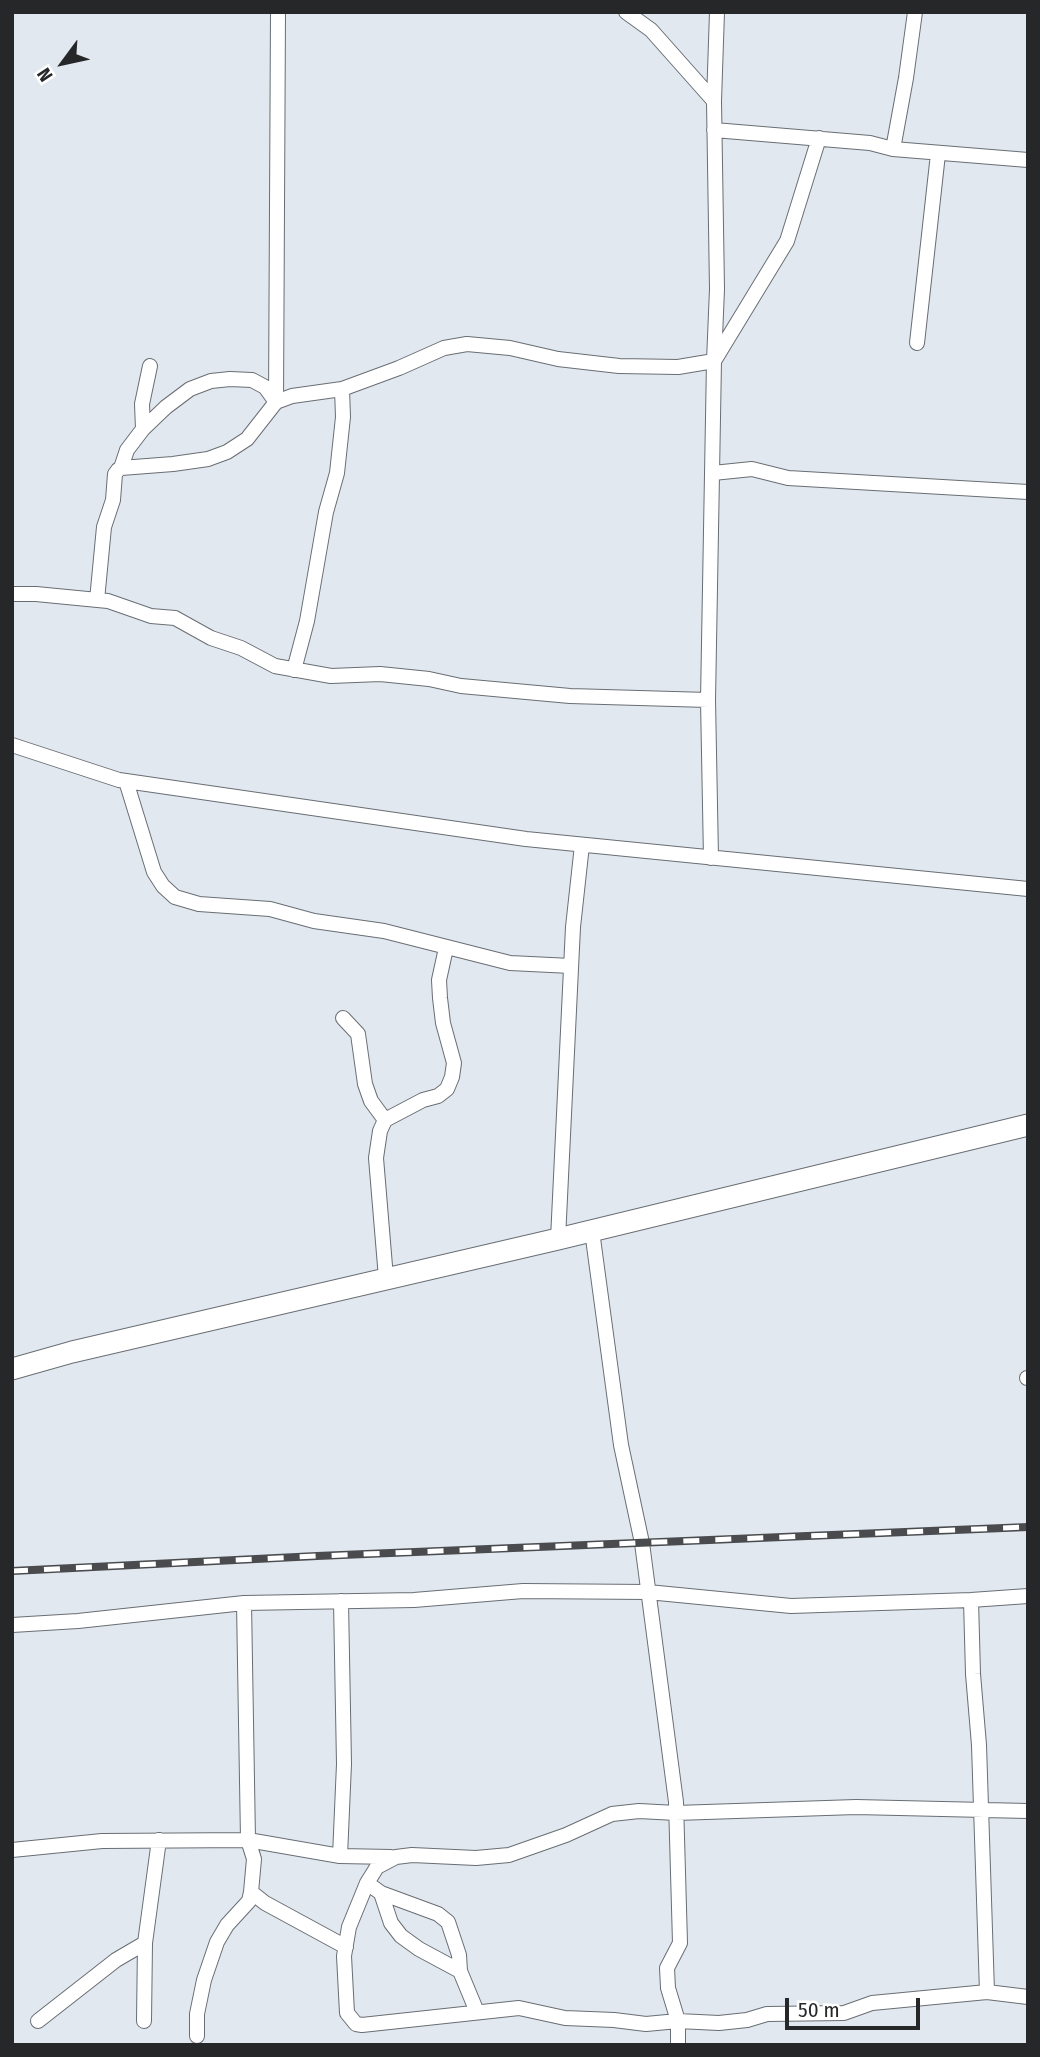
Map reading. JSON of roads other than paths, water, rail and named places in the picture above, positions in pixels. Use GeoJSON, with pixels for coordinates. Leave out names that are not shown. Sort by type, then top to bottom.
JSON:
{"type":"FeatureCollection","features":[{"type":"Feature","properties":{"kind":"main road"},"geometry":{"type":"LineString","coordinates":[[12,1369],[72,1352],[592,1231],[1028,1125]]}},
{"type":"Feature","properties":{"kind":"street"},"geometry":{"type":"LineString","coordinates":[[276,402],[278,12]]}},
{"type":"Feature","properties":{"kind":"street"},"geometry":{"type":"LineString","coordinates":[[626,12],[651,30],[713,101]]}},
{"type":"Feature","properties":{"kind":"street"},"geometry":{"type":"LineString","coordinates":[[711,858],[708,701],[717,289],[713,101],[717,12]]}},
{"type":"Feature","properties":{"kind":"street"},"geometry":{"type":"LineString","coordinates":[[893,149],[915,12]]}},
{"type":"Feature","properties":{"kind":"street"},"geometry":{"type":"LineString","coordinates":[[714,130],[870,143],[893,149],[938,154],[1028,160]]}},
{"type":"Feature","properties":{"kind":"street"},"geometry":{"type":"LineString","coordinates":[[121,468],[173,464],[227,452],[247,439],[276,402],[292,396],[342,389],[444,348],[467,344],[510,348],[558,359],[619,366],[678,367],[714,361],[787,241],[819,138]]}},
{"type":"Feature","properties":{"kind":"street"},"geometry":{"type":"LineString","coordinates":[[916,343],[938,154]]}},
{"type":"Feature","properties":{"kind":"street"},"geometry":{"type":"LineString","coordinates":[[143,429],[142,404],[150,366]]}},
{"type":"Feature","properties":{"kind":"street"},"geometry":{"type":"LineString","coordinates":[[97,600],[104,527],[113,500],[115,474],[121,468],[127,450],[143,429],[190,389],[211,381],[252,380],[265,387],[276,402]]}},
{"type":"Feature","properties":{"kind":"street"},"geometry":{"type":"LineString","coordinates":[[294,670],[307,621],[326,512],[337,473],[343,417],[342,389]]}},
{"type":"Feature","properties":{"kind":"street"},"geometry":{"type":"LineString","coordinates":[[713,473],[752,469],[788,478],[1028,492]]}},
{"type":"Feature","properties":{"kind":"street"},"geometry":{"type":"LineString","coordinates":[[12,594],[108,601],[151,615],[175,618],[211,638],[241,648],[275,666],[331,676],[380,674],[429,679],[461,686],[570,696],[708,701]]}},
{"type":"Feature","properties":{"kind":"street"},"geometry":{"type":"LineString","coordinates":[[12,745],[126,781],[582,845],[1028,889]]}},
{"type":"Feature","properties":{"kind":"street"},"geometry":{"type":"LineString","coordinates":[[126,781],[154,872],[163,886],[175,897],[199,904],[270,909],[314,921],[384,931],[510,963],[571,966]]}},
{"type":"Feature","properties":{"kind":"street"},"geometry":{"type":"LineString","coordinates":[[558,1239],[575,899],[582,845]]}},
{"type":"Feature","properties":{"kind":"street"},"geometry":{"type":"LineString","coordinates":[[386,1278],[376,1158],[380,1131],[385,1120],[424,1100],[438,1096],[447,1089],[452,1077],[454,1063],[443,1023],[439,980],[446,948]]}},
{"type":"Feature","properties":{"kind":"street"},"geometry":{"type":"LineString","coordinates":[[343,1018],[358,1034],[368,1092],[371,1101],[385,1120]]}},
{"type":"Feature","properties":{"kind":"street"},"geometry":{"type":"LineString","coordinates":[[592,1231],[621,1445],[642,1543],[666,1716],[676,1812],[680,1943],[667,1968],[668,1987],[678,2021],[678,2045]]}},
{"type":"Feature","properties":{"kind":"street"},"geometry":{"type":"LineString","coordinates":[[12,1625],[78,1621],[244,1602],[414,1600],[523,1591],[648,1592],[791,1606],[1028,1596]]}},
{"type":"Feature","properties":{"kind":"street"},"geometry":{"type":"LineString","coordinates":[[971,1600],[987,1992]]}},
{"type":"Feature","properties":{"kind":"street"},"geometry":{"type":"LineString","coordinates":[[340,1856],[344,1764],[341,1601]]}},
{"type":"Feature","properties":{"kind":"street"},"geometry":{"type":"LineString","coordinates":[[197,2036],[197,2014],[204,1980],[217,1942],[249,1901],[251,1892],[254,1859],[248,1840],[244,1602]]}},
{"type":"Feature","properties":{"kind":"street"},"geometry":{"type":"LineString","coordinates":[[12,1850],[102,1841],[248,1840],[340,1856],[476,1858],[509,1855],[566,1835],[612,1814],[639,1811],[856,1807],[1028,1811]]}},
{"type":"Feature","properties":{"kind":"street"},"geometry":{"type":"LineString","coordinates":[[144,2021],[145,1943],[159,1840]]}},
{"type":"Feature","properties":{"kind":"street"},"geometry":{"type":"LineString","coordinates":[[396,1857],[377,1867],[367,1883],[349,1927],[345,1997],[347,2013],[356,2024],[519,2008],[565,2018],[646,2024],[678,2021],[719,2023],[747,2020],[767,2014],[844,2013],[872,2003],[987,1992],[1028,1997]]}},
{"type":"Feature","properties":{"kind":"street"},"geometry":{"type":"LineString","coordinates":[[367,1883],[381,1893],[438,1914],[448,1922],[460,1971],[478,2012]]}},
{"type":"Feature","properties":{"kind":"street"},"geometry":{"type":"LineString","coordinates":[[251,1892],[265,1903],[346,1947]]}},
{"type":"Feature","properties":{"kind":"street"},"geometry":{"type":"LineString","coordinates":[[381,1893],[391,1923],[401,1936],[460,1971]]}},
{"type":"Feature","properties":{"kind":"street"},"geometry":{"type":"LineString","coordinates":[[38,2021],[116,1960],[145,1943]]}},
{"type":"Feature","properties":{"kind":"railway"},"geometry":{"type":"LineString","coordinates":[[12,1571],[1028,1527]]}}]}
